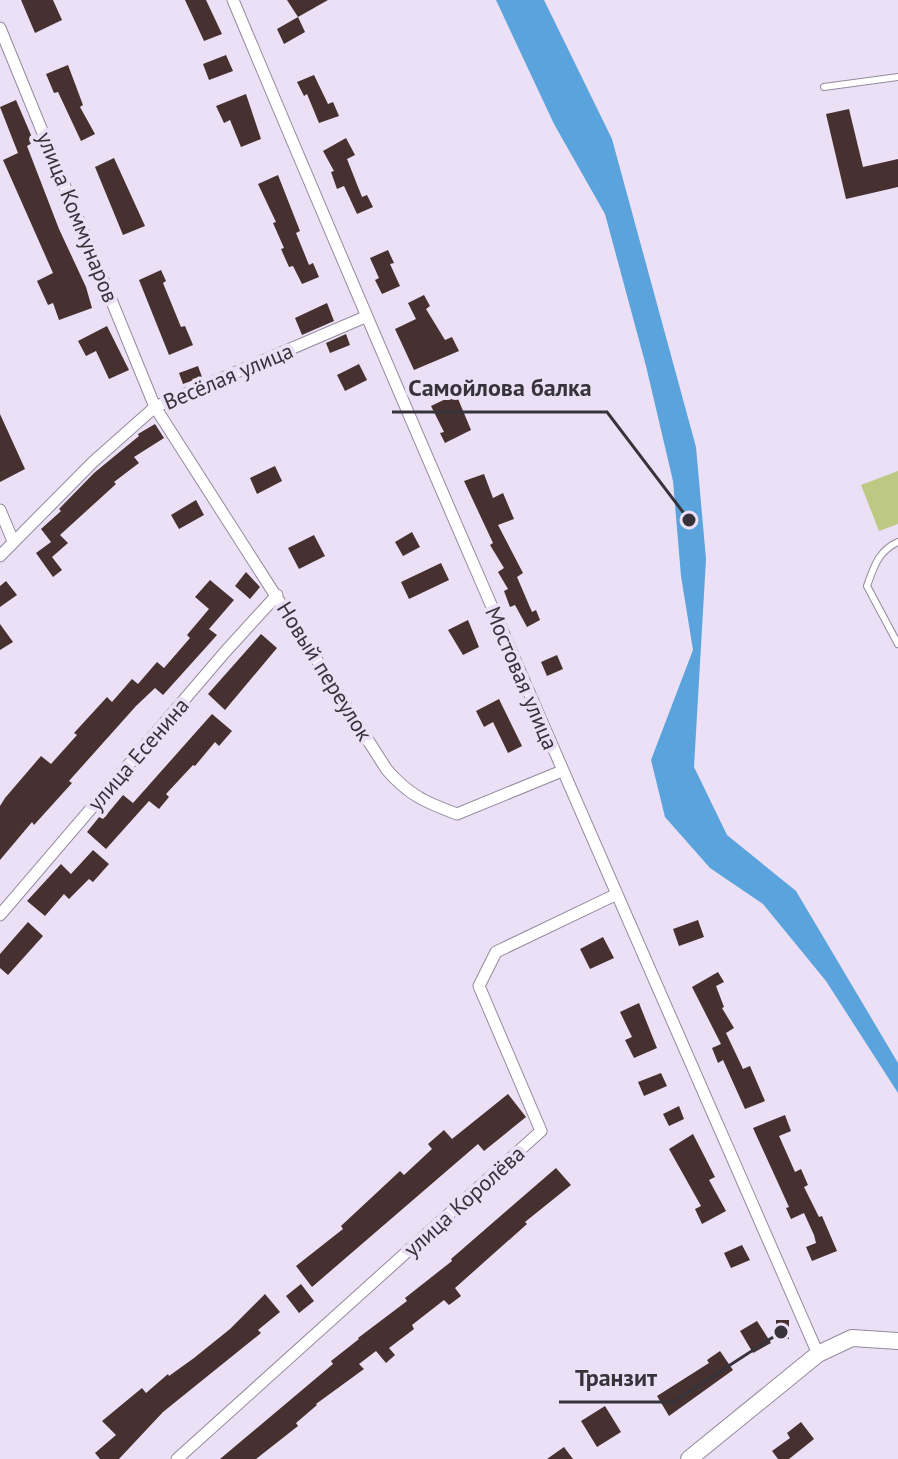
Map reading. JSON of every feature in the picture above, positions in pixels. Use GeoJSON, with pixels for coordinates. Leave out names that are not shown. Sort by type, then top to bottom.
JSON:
{"type":"FeatureCollection","features":[{"type":"Feature","properties":{"kind":"main road"},"geometry":{"type":"LineString","coordinates":[[689,1459],[818,1354],[852,1338],[898,1341]]}},
{"type":"Feature","properties":{"kind":"street","name":"Мостовая улица"},"geometry":{"type":"LineString","coordinates":[[233,0],[365,317],[818,1354]]}},
{"type":"Feature","properties":{"kind":"street","name":"улица Коммунаров"},"geometry":{"type":"LineString","coordinates":[[0,28],[155,407]]}},
{"type":"Feature","properties":{"kind":"street","name":"Весёлая улица"},"geometry":{"type":"LineString","coordinates":[[0,556],[93,462],[155,407],[365,317]]}},
{"type":"Feature","properties":{"kind":"street","name":"Новый переулок"},"geometry":{"type":"LineString","coordinates":[[155,407],[387,770],[404,789],[428,803],[457,814],[562,771]]}},
{"type":"Feature","properties":{"kind":"street"},"geometry":{"type":"LineString","coordinates":[[0,510],[13,541]]}},
{"type":"Feature","properties":{"kind":"street","name":"улица Есенина"},"geometry":{"type":"LineString","coordinates":[[0,915],[277,595]]}},
{"type":"Feature","properties":{"kind":"street","name":"улица Королёва"},"geometry":{"type":"LineString","coordinates":[[177,1459],[541,1131],[479,986],[496,952],[617,894]]}},
{"type":"Feature","properties":{"kind":"lane"},"geometry":{"type":"LineString","coordinates":[[824,87],[898,77]]}},
{"type":"Feature","properties":{"kind":"lane"},"geometry":{"type":"LineString","coordinates":[[898,542],[876,559],[867,586],[898,644]]}},
{"type":"Feature","properties":{"kind":"green space"},"geometry":{"type":"Polygon","coordinates":[[[898,471],[898,524],[879,531],[861,485],[898,471]]]}},
{"type":"Feature","properties":{"kind":"water"},"geometry":{"type":"Polygon","coordinates":[[[496,0],[544,0],[612,139],[696,447],[706,559],[694,767],[727,835],[796,891],[898,1063],[898,1093],[826,981],[763,904],[710,868],[665,817],[651,760],[693,650],[681,576],[673,481],[605,214],[554,124],[496,0]]]}},
{"type":"Feature","properties":{"kind":"building"},"geometry":{"type":"Polygon","coordinates":[[[21,0],[53,0],[62,20],[35,33],[21,0]]]}},
{"type":"Feature","properties":{"kind":"building"},"geometry":{"type":"Polygon","coordinates":[[[185,0],[206,0],[222,34],[204,41],[185,0]]]}},
{"type":"Feature","properties":{"kind":"building"},"geometry":{"type":"Polygon","coordinates":[[[287,0],[328,0],[298,17],[287,0]]]}},
{"type":"Feature","properties":{"kind":"building"},"geometry":{"type":"Polygon","coordinates":[[[298,17],[305,32],[284,44],[277,29],[298,17]]]}},
{"type":"Feature","properties":{"kind":"building"},"geometry":{"type":"Polygon","coordinates":[[[226,55],[233,71],[209,80],[203,64],[226,55]]]}},
{"type":"Feature","properties":{"kind":"building"},"geometry":{"type":"Polygon","coordinates":[[[68,65],[83,105],[80,107],[95,134],[81,141],[46,74],[68,65]]]}},
{"type":"Feature","properties":{"kind":"building"},"geometry":{"type":"Polygon","coordinates":[[[314,75],[328,104],[333,102],[339,116],[319,123],[307,94],[304,96],[297,82],[314,75]]]}},
{"type":"Feature","properties":{"kind":"building"},"geometry":{"type":"Polygon","coordinates":[[[246,94],[261,139],[241,147],[230,120],[224,123],[216,106],[246,94]]]}},
{"type":"Feature","properties":{"kind":"building"},"geometry":{"type":"Polygon","coordinates":[[[16,100],[34,142],[27,146],[92,308],[59,320],[53,303],[48,305],[37,281],[53,273],[3,160],[18,153],[0,107],[16,100]]]}},
{"type":"Feature","properties":{"kind":"building"},"geometry":{"type":"Polygon","coordinates":[[[849,109],[863,167],[898,159],[898,187],[846,199],[826,114],[849,109]]]}},
{"type":"Feature","properties":{"kind":"building"},"geometry":{"type":"Polygon","coordinates":[[[346,138],[355,155],[347,159],[362,197],[367,195],[373,207],[357,214],[344,186],[337,189],[331,172],[334,171],[323,151],[346,138]]]}},
{"type":"Feature","properties":{"kind":"building"},"geometry":{"type":"Polygon","coordinates":[[[114,158],[145,226],[123,235],[95,167],[114,158]]]}},
{"type":"Feature","properties":{"kind":"building"},"geometry":{"type":"Polygon","coordinates":[[[278,175],[300,231],[296,233],[309,265],[313,263],[319,277],[302,284],[293,266],[289,267],[281,249],[284,248],[273,223],[276,222],[258,184],[278,175]]]}},
{"type":"Feature","properties":{"kind":"building"},"geometry":{"type":"Polygon","coordinates":[[[388,250],[394,263],[390,264],[400,286],[382,294],[370,258],[388,250]]]}},
{"type":"Feature","properties":{"kind":"building"},"geometry":{"type":"Polygon","coordinates":[[[161,270],[166,281],[163,283],[181,327],[185,326],[193,345],[169,355],[139,280],[161,270]]]}},
{"type":"Feature","properties":{"kind":"building"},"geometry":{"type":"Polygon","coordinates":[[[424,295],[430,306],[426,309],[445,340],[452,337],[459,351],[414,370],[395,329],[416,319],[408,303],[424,295]]]}},
{"type":"Feature","properties":{"kind":"building"},"geometry":{"type":"Polygon","coordinates":[[[327,303],[334,321],[302,335],[295,318],[327,303]]]}},
{"type":"Feature","properties":{"kind":"building"},"geometry":{"type":"Polygon","coordinates":[[[107,326],[129,370],[109,379],[96,351],[86,356],[78,341],[107,326]]]}},
{"type":"Feature","properties":{"kind":"building"},"geometry":{"type":"Polygon","coordinates":[[[346,334],[350,345],[330,353],[326,343],[346,334]]]}},
{"type":"Feature","properties":{"kind":"building"},"geometry":{"type":"Polygon","coordinates":[[[359,364],[367,380],[345,391],[337,375],[359,364]]]}},
{"type":"Feature","properties":{"kind":"building"},"geometry":{"type":"Polygon","coordinates":[[[198,366],[202,377],[183,384],[179,373],[198,366]]]}},
{"type":"Feature","properties":{"kind":"building"},"geometry":{"type":"Polygon","coordinates":[[[456,394],[471,430],[445,443],[440,433],[444,432],[431,406],[456,394]]]}},
{"type":"Feature","properties":{"kind":"building"},"geometry":{"type":"Polygon","coordinates":[[[0,414],[25,469],[0,482],[0,414]]]}},
{"type":"Feature","properties":{"kind":"building"},"geometry":{"type":"Polygon","coordinates":[[[155,424],[164,438],[134,457],[139,463],[114,482],[116,484],[60,535],[68,543],[52,557],[62,570],[53,577],[36,553],[51,542],[41,529],[94,473],[138,434],[155,424]]]}},
{"type":"Feature","properties":{"kind":"building"},"geometry":{"type":"Polygon","coordinates":[[[275,466],[282,481],[257,494],[250,478],[275,466]]]}},
{"type":"Feature","properties":{"kind":"building"},"geometry":{"type":"Polygon","coordinates":[[[484,474],[493,498],[503,493],[514,519],[498,525],[523,573],[517,577],[532,612],[536,610],[540,620],[527,627],[515,605],[510,607],[504,591],[508,589],[498,572],[504,568],[490,545],[493,543],[464,481],[484,474]]]}},
{"type":"Feature","properties":{"kind":"building"},"geometry":{"type":"Polygon","coordinates":[[[196,500],[204,515],[179,529],[171,515],[196,500]]]}},
{"type":"Feature","properties":{"kind":"building"},"geometry":{"type":"Polygon","coordinates":[[[412,532],[420,547],[403,556],[395,542],[412,532]]]}},
{"type":"Feature","properties":{"kind":"building"},"geometry":{"type":"Polygon","coordinates":[[[314,535],[325,556],[299,569],[288,548],[314,535]]]}},
{"type":"Feature","properties":{"kind":"building"},"geometry":{"type":"Polygon","coordinates":[[[441,563],[449,580],[409,599],[401,582],[441,563]]]}},
{"type":"Feature","properties":{"kind":"building"},"geometry":{"type":"Polygon","coordinates":[[[246,572],[260,587],[250,599],[235,586],[246,572]]]}},
{"type":"Feature","properties":{"kind":"building"},"geometry":{"type":"Polygon","coordinates":[[[210,580],[234,600],[209,629],[217,635],[163,695],[155,688],[136,706],[69,781],[72,783],[34,825],[32,822],[0,860],[0,806],[5,798],[41,756],[51,764],[107,697],[112,702],[132,679],[138,684],[157,662],[164,668],[190,638],[187,635],[209,609],[195,597],[210,580]]]}},
{"type":"Feature","properties":{"kind":"building"},"geometry":{"type":"Polygon","coordinates":[[[6,581],[17,595],[0,607],[0,586],[6,581]]]}},
{"type":"Feature","properties":{"kind":"building"},"geometry":{"type":"Polygon","coordinates":[[[468,620],[479,647],[463,655],[448,630],[468,620]]]}},
{"type":"Feature","properties":{"kind":"building"},"geometry":{"type":"Polygon","coordinates":[[[0,624],[13,642],[0,650],[0,624]]]}},
{"type":"Feature","properties":{"kind":"building"},"geometry":{"type":"Polygon","coordinates":[[[261,634],[277,648],[225,710],[208,694],[261,634]]]}},
{"type":"Feature","properties":{"kind":"building"},"geometry":{"type":"Polygon","coordinates":[[[557,655],[563,669],[547,676],[541,662],[557,655]]]}},
{"type":"Feature","properties":{"kind":"building"},"geometry":{"type":"Polygon","coordinates":[[[499,699],[522,746],[508,753],[493,722],[484,727],[476,711],[499,699]]]}},
{"type":"Feature","properties":{"kind":"building"},"geometry":{"type":"Polygon","coordinates":[[[212,714],[232,731],[219,746],[215,742],[193,765],[166,794],[169,797],[159,809],[149,801],[106,849],[87,832],[100,816],[103,819],[123,795],[133,803],[212,714]]]}},
{"type":"Feature","properties":{"kind":"building"},"geometry":{"type":"Polygon","coordinates":[[[93,850],[109,864],[93,882],[89,879],[69,899],[64,894],[45,916],[27,901],[61,864],[71,874],[93,850]]]}},
{"type":"Feature","properties":{"kind":"building"},"geometry":{"type":"Polygon","coordinates":[[[698,920],[704,937],[679,946],[673,929],[698,920]]]}},
{"type":"Feature","properties":{"kind":"building"},"geometry":{"type":"Polygon","coordinates":[[[28,922],[43,936],[8,975],[0,968],[0,954],[28,922]]]}},
{"type":"Feature","properties":{"kind":"building"},"geometry":{"type":"Polygon","coordinates":[[[603,937],[614,958],[590,969],[580,949],[603,937]]]}},
{"type":"Feature","properties":{"kind":"building"},"geometry":{"type":"Polygon","coordinates":[[[718,972],[724,982],[716,986],[722,1008],[734,1028],[726,1033],[743,1069],[750,1066],[765,1101],[745,1109],[723,1060],[718,1063],[712,1048],[721,1044],[692,987],[718,972]]]}},
{"type":"Feature","properties":{"kind":"building"},"geometry":{"type":"Polygon","coordinates":[[[639,1003],[657,1048],[634,1058],[625,1040],[632,1037],[620,1012],[639,1003]]]}},
{"type":"Feature","properties":{"kind":"building"},"geometry":{"type":"Polygon","coordinates":[[[661,1073],[667,1086],[644,1096],[638,1082],[661,1073]]]}},
{"type":"Feature","properties":{"kind":"building"},"geometry":{"type":"Polygon","coordinates":[[[508,1094],[526,1117],[484,1151],[478,1144],[312,1287],[296,1266],[343,1229],[341,1226],[400,1171],[404,1175],[432,1149],[428,1144],[444,1130],[452,1139],[508,1094]]]}},
{"type":"Feature","properties":{"kind":"building"},"geometry":{"type":"Polygon","coordinates":[[[679,1106],[684,1119],[669,1126],[663,1114],[679,1106]]]}},
{"type":"Feature","properties":{"kind":"building"},"geometry":{"type":"Polygon","coordinates":[[[785,1115],[791,1131],[779,1136],[795,1172],[801,1169],[808,1185],[804,1187],[819,1217],[822,1216],[837,1251],[812,1261],[806,1247],[816,1243],[814,1235],[804,1213],[791,1219],[786,1208],[789,1207],[753,1128],[785,1115]]]}},
{"type":"Feature","properties":{"kind":"building"},"geometry":{"type":"Polygon","coordinates":[[[693,1134],[715,1177],[709,1180],[726,1211],[702,1224],[695,1209],[701,1206],[669,1149],[693,1134]]]}},
{"type":"Feature","properties":{"kind":"building"},"geometry":{"type":"Polygon","coordinates":[[[556,1168],[571,1185],[525,1222],[527,1224],[455,1288],[461,1296],[449,1305],[444,1300],[412,1325],[414,1329],[389,1348],[395,1355],[386,1363],[376,1351],[359,1364],[364,1369],[316,1404],[296,1423],[298,1426],[256,1459],[220,1459],[333,1364],[331,1361],[358,1338],[407,1301],[405,1298],[452,1261],[556,1168]]]}},
{"type":"Feature","properties":{"kind":"building"},"geometry":{"type":"Polygon","coordinates":[[[742,1245],[750,1260],[731,1268],[724,1253],[742,1245]]]}},
{"type":"Feature","properties":{"kind":"building"},"geometry":{"type":"Polygon","coordinates":[[[301,1284],[314,1301],[299,1313],[286,1296],[301,1284]]]}},
{"type":"Feature","properties":{"kind":"building"},"geometry":{"type":"Polygon","coordinates":[[[265,1294],[280,1312],[258,1330],[261,1333],[163,1412],[119,1459],[100,1459],[95,1453],[116,1435],[102,1421],[142,1388],[146,1393],[194,1358],[230,1329],[265,1294]]]}},
{"type":"Feature","properties":{"kind":"building"},"geometry":{"type":"Polygon","coordinates":[[[776,1320],[789,1320],[789,1339],[776,1339],[776,1320]]]}},
{"type":"Feature","properties":{"kind":"building"},"geometry":{"type":"Polygon","coordinates":[[[757,1321],[771,1343],[753,1353],[740,1331],[757,1321]]]}},
{"type":"Feature","properties":{"kind":"building"},"geometry":{"type":"Polygon","coordinates":[[[720,1351],[733,1370],[669,1416],[657,1396],[709,1363],[707,1360],[720,1351]]]}},
{"type":"Feature","properties":{"kind":"building"},"geometry":{"type":"Polygon","coordinates":[[[605,1406],[621,1432],[597,1447],[581,1421],[605,1406]]]}},
{"type":"Feature","properties":{"kind":"building"},"geometry":{"type":"Polygon","coordinates":[[[801,1422],[814,1439],[789,1459],[778,1459],[772,1451],[790,1438],[787,1433],[801,1422]]]}},
{"type":"Feature","properties":{"kind":"building"},"geometry":{"type":"Polygon","coordinates":[[[564,1447],[573,1459],[547,1459],[564,1447]]]}},
{"type":"Feature","properties":{"kind":"place","name":"Самойлова балка"},"geometry":{"type":"Point","coordinates":[689,520]}},
{"type":"Feature","properties":{"kind":"place","name":"Транзит"},"geometry":{"type":"Point","coordinates":[781,1332]}}]}
